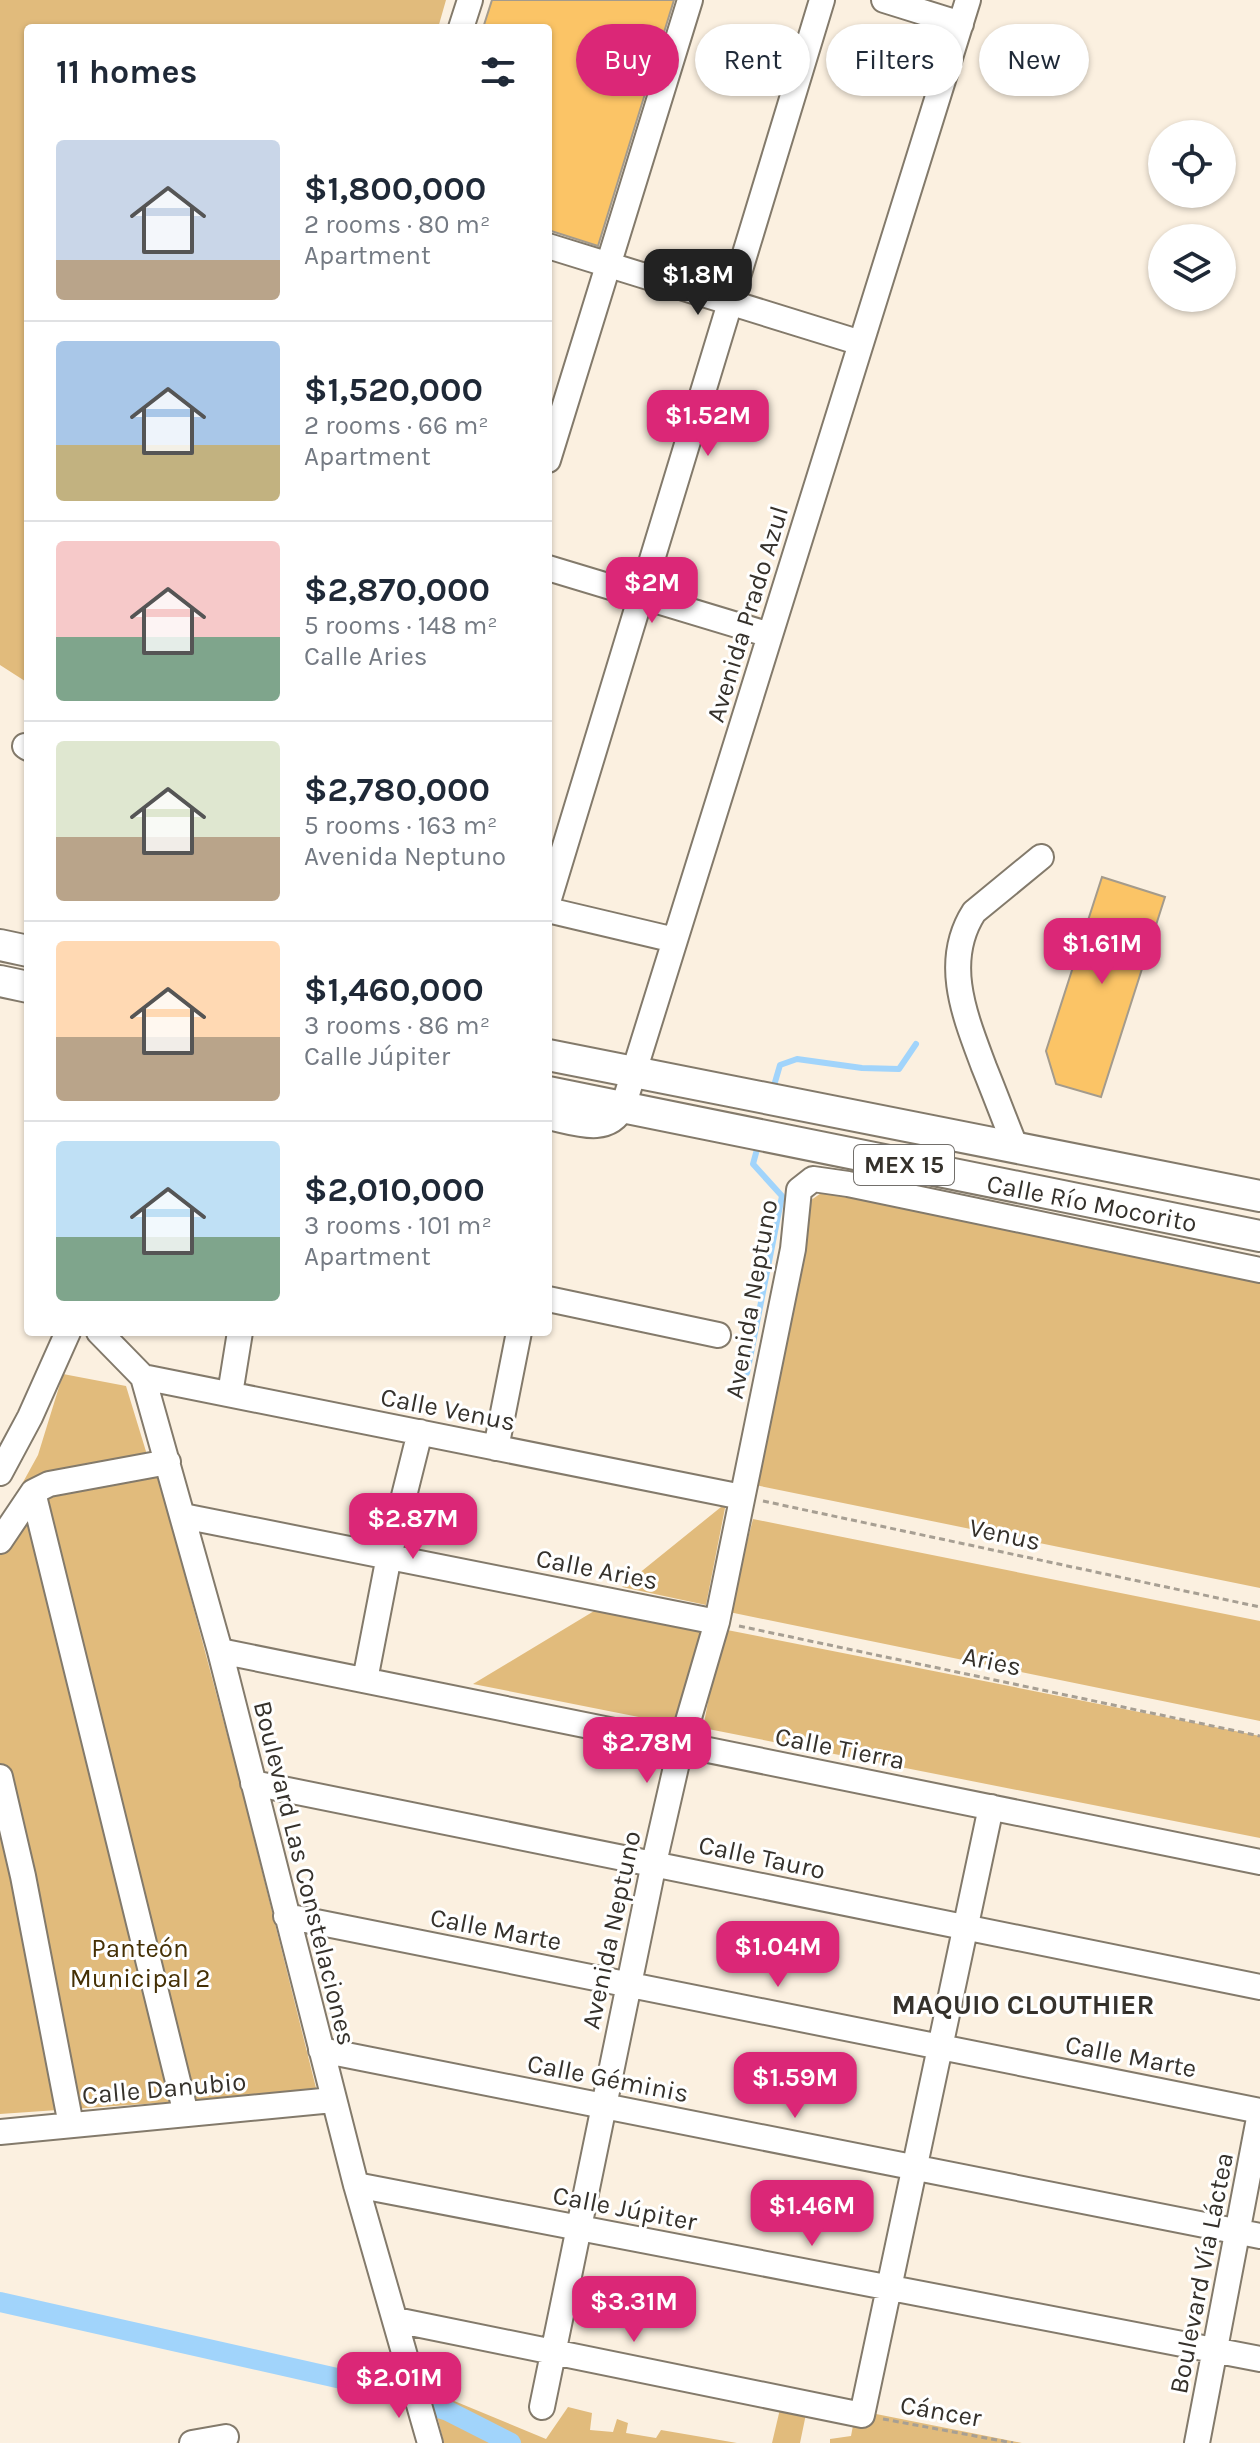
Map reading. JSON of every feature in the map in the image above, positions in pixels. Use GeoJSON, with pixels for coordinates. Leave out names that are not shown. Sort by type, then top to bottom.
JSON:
{"type":"FeatureCollection","features":[{"type":"Feature","properties":{"kind":"main road","name":"Calle Río Mocorito"},"geometry":{"type":"LineString","coordinates":[[552,1056],[1260,1196]]}},
{"type":"Feature","properties":{"kind":"main road","name":"Calle Río Mocorito"},"geometry":{"type":"LineString","coordinates":[[552,1093],[1260,1236]]}},
{"type":"Feature","properties":{"kind":"street"},"geometry":{"type":"LineString","coordinates":[[462,24],[470,0]]}},
{"type":"Feature","properties":{"kind":"street"},"geometry":{"type":"LineString","coordinates":[[552,447],[690,0]]}},
{"type":"Feature","properties":{"kind":"street"},"geometry":{"type":"LineString","coordinates":[[552,889],[822,0]]}},
{"type":"Feature","properties":{"kind":"street"},"geometry":{"type":"LineString","coordinates":[[884,0],[961,24]]}},
{"type":"Feature","properties":{"kind":"street","name":"Avenida Prado Azul"},"geometry":{"type":"LineString","coordinates":[[961,24],[968,0]]}},
{"type":"Feature","properties":{"kind":"street","name":"Avenida Prado Azul"},"geometry":{"type":"LineString","coordinates":[[623,1107],[938,96]]}},
{"type":"Feature","properties":{"kind":"street"},"geometry":{"type":"LineString","coordinates":[[552,247],[861,343]]}},
{"type":"Feature","properties":{"kind":"street"},"geometry":{"type":"LineString","coordinates":[[552,569],[770,635]]}},
{"type":"Feature","properties":{"kind":"street"},"geometry":{"type":"LineString","coordinates":[[1016,1148],[964,1012],[957,970],[959,950],[974,912],[1041,857]]}},
{"type":"Feature","properties":{"kind":"street"},"geometry":{"type":"LineString","coordinates":[[552,911],[675,940]]}},
{"type":"Feature","properties":{"kind":"street"},"geometry":{"type":"LineString","coordinates":[[552,1118],[604,1125],[615,1120],[623,1107]]}},
{"type":"Feature","properties":{"kind":"street","name":"Avenida Neptuno"},"geometry":{"type":"LineString","coordinates":[[542,2407],[654,1863],[681,1745],[717,1622],[793,1249],[796,1195],[801,1186],[813,1179],[848,1184],[1260,1270]]}},
{"type":"Feature","properties":{"kind":"street"},"geometry":{"type":"LineString","coordinates":[[552,1300],[718,1335]]}},
{"type":"Feature","properties":{"kind":"street"},"geometry":{"type":"LineString","coordinates":[[0,1473],[30,1417],[66,1336]]}},
{"type":"Feature","properties":{"kind":"street","name":"Boulevard Las Constelaciones"},"geometry":{"type":"LineString","coordinates":[[103,1336],[143,1377],[220,1651],[333,2100],[430,2440]]}},
{"type":"Feature","properties":{"kind":"street"},"geometry":{"type":"LineString","coordinates":[[230,1394],[239,1336]]}},
{"type":"Feature","properties":{"kind":"street"},"geometry":{"type":"LineString","coordinates":[[496,1448],[518,1336]]}},
{"type":"Feature","properties":{"kind":"street","name":"Calle Venus"},"geometry":{"type":"LineString","coordinates":[[143,1377],[742,1497]]}},
{"type":"Feature","properties":{"kind":"street"},"geometry":{"type":"LineString","coordinates":[[365,1680],[389,1556],[420,1432]]}},
{"type":"Feature","properties":{"kind":"street"},"geometry":{"type":"LineString","coordinates":[[0,1541],[33,1492],[43,1486],[168,1462]]}},
{"type":"Feature","properties":{"kind":"street"},"geometry":{"type":"LineString","coordinates":[[33,1492],[186,2114]]}},
{"type":"Feature","properties":{"kind":"street","name":"Calle Aries"},"geometry":{"type":"LineString","coordinates":[[183,1516],[717,1622]]}},
{"type":"Feature","properties":{"kind":"street","name":"Calle Tierra"},"geometry":{"type":"LineString","coordinates":[[220,1651],[1260,1862]]}},
{"type":"Feature","properties":{"kind":"street"},"geometry":{"type":"LineString","coordinates":[[0,1777],[23,1876],[71,2125]]}},
{"type":"Feature","properties":{"kind":"street","name":"Calle Tauro"},"geometry":{"type":"LineString","coordinates":[[253,1783],[1260,1987]]}},
{"type":"Feature","properties":{"kind":"street"},"geometry":{"type":"LineString","coordinates":[[396,2320],[862,2415],[991,1807]]}},
{"type":"Feature","properties":{"kind":"street","name":"Calle Marte"},"geometry":{"type":"LineString","coordinates":[[286,1916],[1260,2112]]}},
{"type":"Feature","properties":{"kind":"street","name":"Calle Géminis"},"geometry":{"type":"LineString","coordinates":[[321,2050],[1249,2234]]}},
{"type":"Feature","properties":{"kind":"street","name":"Calle Danubio"},"geometry":{"type":"LineString","coordinates":[[0,2132],[333,2100]]}},
{"type":"Feature","properties":{"kind":"street","name":"Boulevard Vía Láctea"},"geometry":{"type":"LineString","coordinates":[[1197,2443],[1214,2350],[1249,2234],[1260,2112]]}},
{"type":"Feature","properties":{"kind":"street","name":"Calle Júpiter"},"geometry":{"type":"LineString","coordinates":[[356,2185],[1260,2359]]}},
{"type":"Feature","properties":{"kind":"street"},"geometry":{"type":"LineString","coordinates":[[192,2443],[226,2437]]}},
{"type":"Feature","properties":{"kind":"path","name":"Venus"},"geometry":{"type":"LineString","coordinates":[[742,1497],[1260,1607]]}},
{"type":"Feature","properties":{"kind":"path","name":"Aries"},"geometry":{"type":"LineString","coordinates":[[717,1622],[1260,1736]]}},
{"type":"Feature","properties":{"kind":"path","name":"Cáncer"},"geometry":{"type":"LineString","coordinates":[[862,2415],[1013,2443]]}},
{"type":"Feature","properties":{"kind":"green space"},"geometry":{"type":"Polygon","coordinates":[[[0,0],[446,0],[439,24],[24,24],[24,680],[0,665],[0,0]]]}},
{"type":"Feature","properties":{"kind":"green space"},"geometry":{"type":"Polygon","coordinates":[[[824,1191],[1260,1283],[1260,1588],[755,1485],[807,1203],[824,1191]]]}},
{"type":"Feature","properties":{"kind":"green space","name":"Panteón Municipal 2"},"geometry":{"type":"Polygon","coordinates":[[[63,1374],[126,1386],[148,1458],[160,1482],[240,1783],[317,2092],[0,2114],[0,1524],[38,1455],[63,1374]]]}},
{"type":"Feature","properties":{"kind":"green space"},"geometry":{"type":"Polygon","coordinates":[[[726,1503],[706,1605],[622,1587],[726,1503]]]}},
{"type":"Feature","properties":{"kind":"green space"},"geometry":{"type":"Polygon","coordinates":[[[753,1519],[1260,1621],[1260,1721],[729,1612],[753,1519]]]}},
{"type":"Feature","properties":{"kind":"green space"},"geometry":{"type":"Polygon","coordinates":[[[604,1605],[703,1625],[679,1725],[473,1684],[604,1605]]]}},
{"type":"Feature","properties":{"kind":"green space"},"geometry":{"type":"Polygon","coordinates":[[[722,1629],[1260,1736],[1260,1838],[703,1728],[722,1629]]]}},
{"type":"Feature","properties":{"kind":"green space"},"geometry":{"type":"Polygon","coordinates":[[[447,2398],[546,2439],[568,2407],[592,2413],[590,2430],[613,2432],[617,2419],[628,2423],[626,2433],[656,2438],[661,2430],[737,2443],[444,2443],[433,2400],[447,2398]]]}},
{"type":"Feature","properties":{"kind":"green space"},"geometry":{"type":"Polygon","coordinates":[[[780,2409],[806,2414],[800,2443],[772,2443],[780,2409]]]}},
{"type":"Feature","properties":{"kind":"green space"},"geometry":{"type":"Polygon","coordinates":[[[856,2410],[1022,2443],[830,2443],[830,2439],[851,2436],[856,2410]]]}},
{"type":"Feature","properties":{"kind":"building"},"geometry":{"type":"Polygon","coordinates":[[[492,0],[674,0],[667,24],[576,24],[576,96],[644,96],[598,246],[552,231],[552,24],[484,24],[492,0]]]}},
{"type":"Feature","properties":{"kind":"building"},"geometry":{"type":"Polygon","coordinates":[[[1102,877],[1165,897],[1101,1097],[1056,1084],[1046,1051],[1102,877]]]}},
{"type":"Feature","properties":{"kind":"waterway"},"geometry":{"type":"LineString","coordinates":[[773,1089],[780,1065],[797,1059],[862,1068],[899,1069],[916,1044]]}},
{"type":"Feature","properties":{"kind":"waterway"},"geometry":{"type":"LineString","coordinates":[[747,1373],[782,1196],[753,1164],[759,1142]]}},
{"type":"Feature","properties":{"kind":"waterway"},"geometry":{"type":"LineString","coordinates":[[0,2302],[368,2385],[448,2411],[511,2443]]}},
{"type":"Feature","properties":{"kind":"district","name":"MAQUIO CLOUTHIER"},"geometry":{"type":"Point","coordinates":[1023,2004]}}]}
